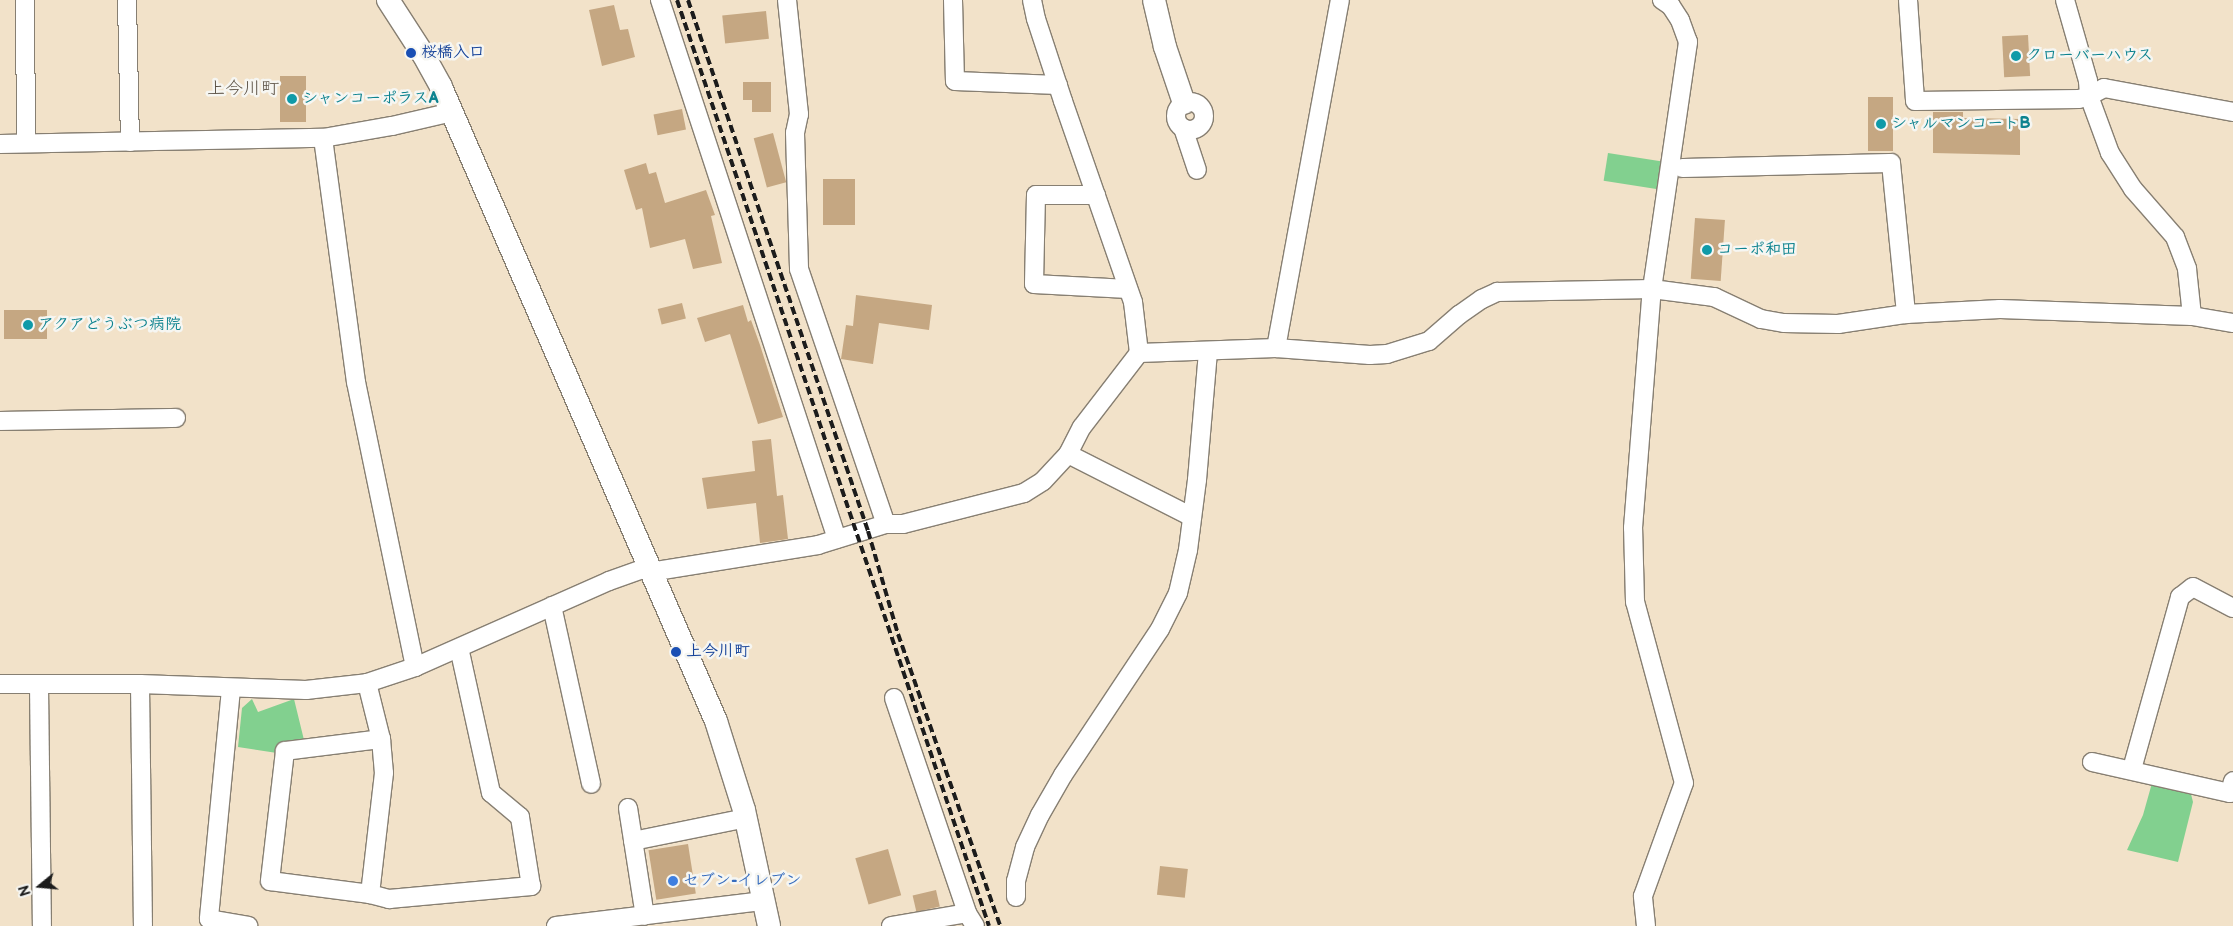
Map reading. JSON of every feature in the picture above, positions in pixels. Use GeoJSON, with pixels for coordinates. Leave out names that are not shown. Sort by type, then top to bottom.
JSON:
{"type":"FeatureCollection","features":[{"type":"Feature","properties":{"kind":"street"},"geometry":{"type":"LineString","coordinates":[[25,0],[26,142]]}},
{"type":"Feature","properties":{"kind":"street"},"geometry":{"type":"LineString","coordinates":[[127,0],[130,142]]}},
{"type":"Feature","properties":{"kind":"street"},"geometry":{"type":"LineString","coordinates":[[388,0],[423,54],[452,112],[716,721],[746,818],[769,926]]}},
{"type":"Feature","properties":{"kind":"street"},"geometry":{"type":"LineString","coordinates":[[660,0],[838,539]]}},
{"type":"Feature","properties":{"kind":"street"},"geometry":{"type":"LineString","coordinates":[[787,0],[799,114],[794,133],[799,269],[886,524]]}},
{"type":"Feature","properties":{"kind":"street"},"geometry":{"type":"LineString","coordinates":[[953,0],[955,81],[1058,85]]}},
{"type":"Feature","properties":{"kind":"street"},"geometry":{"type":"LineString","coordinates":[[0,684],[39,686],[140,684],[231,689],[306,690],[367,682],[415,667],[608,581],[649,570],[818,544],[886,524],[903,524],[1024,493],[1043,481],[1068,454],[1082,427],[1139,353],[1135,316],[1128,289],[1036,19],[1032,0]]}},
{"type":"Feature","properties":{"kind":"street"},"geometry":{"type":"LineString","coordinates":[[1154,0],[1165,47],[1184,103]]}},
{"type":"Feature","properties":{"kind":"street"},"geometry":{"type":"LineString","coordinates":[[1276,348],[1340,0]]}},
{"type":"Feature","properties":{"kind":"street"},"geometry":{"type":"LineString","coordinates":[[1646,926],[1644,896],[1684,783],[1635,602],[1633,528],[1652,289],[1688,42],[1680,20],[1671,6],[1662,0]]}},
{"type":"Feature","properties":{"kind":"street"},"geometry":{"type":"LineString","coordinates":[[1908,0],[1915,101],[2079,99],[2104,88],[2233,112]]}},
{"type":"Feature","properties":{"kind":"street"},"geometry":{"type":"LineString","coordinates":[[2065,0],[2088,81],[2089,96],[2110,153],[2133,189],[2175,237],[2187,270],[2192,316]]}},
{"type":"Feature","properties":{"kind":"street"},"geometry":{"type":"LineString","coordinates":[[1190,102],[1199,105],[1204,118],[1196,129],[1183,128],[1178,125],[1175,116],[1178,107],[1190,102]]}},
{"type":"Feature","properties":{"kind":"street"},"geometry":{"type":"LineString","coordinates":[[0,144],[26,142],[323,138],[392,126],[452,112]]}},
{"type":"Feature","properties":{"kind":"street"},"geometry":{"type":"LineString","coordinates":[[1183,128],[1197,170]]}},
{"type":"Feature","properties":{"kind":"street"},"geometry":{"type":"LineString","coordinates":[[323,138],[356,382],[415,667]]}},
{"type":"Feature","properties":{"kind":"street"},"geometry":{"type":"LineString","coordinates":[[1682,168],[1892,163],[1906,314]]}},
{"type":"Feature","properties":{"kind":"street"},"geometry":{"type":"LineString","coordinates":[[1096,195],[1036,195],[1034,284],[1128,289]]}},
{"type":"Feature","properties":{"kind":"street"},"geometry":{"type":"LineString","coordinates":[[1139,353],[1208,352],[1276,348],[1370,355],[1387,354],[1429,341],[1482,298],[1497,292],[1652,289],[1714,297],[1761,319],[1784,323],[1838,324],[1906,314],[2000,309],[2192,316],[2233,323]]}},
{"type":"Feature","properties":{"kind":"street"},"geometry":{"type":"LineString","coordinates":[[1016,897],[1016,881],[1025,847],[1040,814],[1063,774],[1160,629],[1178,593],[1188,550],[1208,352]]}},
{"type":"Feature","properties":{"kind":"street"},"geometry":{"type":"LineString","coordinates":[[0,421],[176,418]]}},
{"type":"Feature","properties":{"kind":"street"},"geometry":{"type":"LineString","coordinates":[[1068,454],[1192,517]]}},
{"type":"Feature","properties":{"kind":"street"},"geometry":{"type":"LineString","coordinates":[[2132,769],[2180,598],[2193,587],[2233,608]]}},
{"type":"Feature","properties":{"kind":"street"},"geometry":{"type":"LineString","coordinates":[[552,606],[591,784]]}},
{"type":"Feature","properties":{"kind":"street"},"geometry":{"type":"LineString","coordinates":[[381,739],[285,750],[270,882],[370,894],[388,900],[531,886],[520,817],[491,793],[459,648]]}},
{"type":"Feature","properties":{"kind":"street"},"geometry":{"type":"LineString","coordinates":[[367,682],[381,739],[384,773],[370,894]]}},
{"type":"Feature","properties":{"kind":"street"},"geometry":{"type":"LineString","coordinates":[[140,684],[143,926]]}},
{"type":"Feature","properties":{"kind":"street"},"geometry":{"type":"LineString","coordinates":[[39,686],[42,926]]}},
{"type":"Feature","properties":{"kind":"street"},"geometry":{"type":"LineString","coordinates":[[231,689],[209,920],[242,926]]}},
{"type":"Feature","properties":{"kind":"street"},"geometry":{"type":"LineString","coordinates":[[891,926],[971,919],[894,698]]}},
{"type":"Feature","properties":{"kind":"street"},"geometry":{"type":"LineString","coordinates":[[2092,762],[2132,769],[2230,793],[2233,781]]}},
{"type":"Feature","properties":{"kind":"street"},"geometry":{"type":"LineString","coordinates":[[628,808],[645,916]]}},
{"type":"Feature","properties":{"kind":"street"},"geometry":{"type":"LineString","coordinates":[[633,841],[746,818]]}},
{"type":"Feature","properties":{"kind":"street"},"geometry":{"type":"LineString","coordinates":[[556,926],[764,901]]}},
{"type":"Feature","properties":{"kind":"green space"},"geometry":{"type":"Polygon","coordinates":[[[1608,153],[1662,162],[1658,189],[1604,181],[1608,153]]]}},
{"type":"Feature","properties":{"kind":"green space"},"geometry":{"type":"Polygon","coordinates":[[[252,699],[258,712],[294,699],[304,740],[278,747],[277,753],[238,747],[242,708],[252,699]]]}},
{"type":"Feature","properties":{"kind":"green space"},"geometry":{"type":"Polygon","coordinates":[[[2152,783],[2191,794],[2193,802],[2178,862],[2127,850],[2143,815],[2152,783]]]}},
{"type":"Feature","properties":{"kind":"building"},"geometry":{"type":"Polygon","coordinates":[[[614,5],[620,30],[628,29],[635,57],[602,66],[589,10],[614,5]]]}},
{"type":"Feature","properties":{"kind":"building"},"geometry":{"type":"Polygon","coordinates":[[[766,11],[769,39],[725,43],[722,16],[766,11]]]}},
{"type":"Feature","properties":{"kind":"building","name":"クローバーハウス"},"geometry":{"type":"Polygon","coordinates":[[[2028,35],[2030,76],[2004,77],[2002,36],[2028,35]]]}},
{"type":"Feature","properties":{"kind":"building","name":"シャンコーポラスA"},"geometry":{"type":"Polygon","coordinates":[[[280,76],[306,76],[306,122],[280,122],[280,76]]]}},
{"type":"Feature","properties":{"kind":"building"},"geometry":{"type":"Polygon","coordinates":[[[743,82],[771,82],[771,112],[752,112],[752,100],[743,100],[743,82]]]}},
{"type":"Feature","properties":{"kind":"building","name":"シャルマンコートB"},"geometry":{"type":"Polygon","coordinates":[[[1868,97],[1893,97],[1893,151],[1868,151],[1868,97]]]}},
{"type":"Feature","properties":{"kind":"building"},"geometry":{"type":"Polygon","coordinates":[[[682,109],[686,130],[658,135],[654,115],[682,109]]]}},
{"type":"Feature","properties":{"kind":"building"},"geometry":{"type":"Polygon","coordinates":[[[1933,112],[1963,112],[1963,118],[2020,119],[2020,155],[1933,153],[1933,112]]]}},
{"type":"Feature","properties":{"kind":"building"},"geometry":{"type":"Polygon","coordinates":[[[773,133],[786,182],[767,187],[754,138],[773,133]]]}},
{"type":"Feature","properties":{"kind":"building"},"geometry":{"type":"Polygon","coordinates":[[[646,163],[649,174],[656,172],[665,203],[706,190],[715,215],[711,216],[722,263],[693,269],[685,239],[650,248],[642,208],[636,210],[624,170],[646,163]]]}},
{"type":"Feature","properties":{"kind":"building"},"geometry":{"type":"Polygon","coordinates":[[[823,179],[855,179],[855,225],[823,225],[823,179]]]}},
{"type":"Feature","properties":{"kind":"building","name":"コーポ和田"},"geometry":{"type":"Polygon","coordinates":[[[1695,218],[1725,220],[1721,281],[1691,279],[1695,218]]]}},
{"type":"Feature","properties":{"kind":"building"},"geometry":{"type":"Polygon","coordinates":[[[856,295],[932,305],[929,330],[879,323],[873,364],[841,359],[846,325],[853,326],[856,295]]]}},
{"type":"Feature","properties":{"kind":"building"},"geometry":{"type":"Polygon","coordinates":[[[682,303],[686,319],[662,325],[658,309],[682,303]]]}},
{"type":"Feature","properties":{"kind":"building"},"geometry":{"type":"Polygon","coordinates":[[[743,305],[748,322],[751,320],[760,345],[783,417],[758,424],[730,334],[705,342],[697,318],[743,305]]]}},
{"type":"Feature","properties":{"kind":"building","name":"アクアどうぶつ病院"},"geometry":{"type":"Polygon","coordinates":[[[4,310],[47,310],[47,339],[4,339],[4,310]]]}},
{"type":"Feature","properties":{"kind":"building"},"geometry":{"type":"Polygon","coordinates":[[[771,439],[777,496],[783,495],[788,539],[760,543],[756,503],[707,509],[702,478],[755,471],[752,441],[771,439]]]}},
{"type":"Feature","properties":{"kind":"building","name":"セブン-イレブン"},"geometry":{"type":"Polygon","coordinates":[[[688,844],[696,893],[656,900],[648,850],[688,844]]]}},
{"type":"Feature","properties":{"kind":"building"},"geometry":{"type":"Polygon","coordinates":[[[888,849],[901,895],[869,905],[855,858],[888,849]]]}},
{"type":"Feature","properties":{"kind":"building"},"geometry":{"type":"Polygon","coordinates":[[[1160,866],[1188,869],[1185,898],[1157,895],[1160,866]]]}},
{"type":"Feature","properties":{"kind":"building"},"geometry":{"type":"Polygon","coordinates":[[[936,890],[940,907],[916,912],[913,895],[936,890]]]}},
{"type":"Feature","properties":{"kind":"railway"},"geometry":{"type":"LineString","coordinates":[[677,0],[989,926]]}},
{"type":"Feature","properties":{"kind":"railway"},"geometry":{"type":"LineString","coordinates":[[688,0],[868,531],[898,634],[1000,926]]}},
{"type":"Feature","properties":{"kind":"place","name":"桜橋入口"},"geometry":{"type":"Point","coordinates":[411,53]}},
{"type":"Feature","properties":{"kind":"place","name":"クローバーハウス"},"geometry":{"type":"Point","coordinates":[2016,56]}},
{"type":"Feature","properties":{"kind":"place","name":"シャンコーポラスA"},"geometry":{"type":"Point","coordinates":[292,99]}},
{"type":"Feature","properties":{"kind":"place","name":"シャルマンコートB"},"geometry":{"type":"Point","coordinates":[1881,124]}},
{"type":"Feature","properties":{"kind":"place","name":"コーポ和田"},"geometry":{"type":"Point","coordinates":[1707,250]}},
{"type":"Feature","properties":{"kind":"place","name":"アクアどうぶつ病院"},"geometry":{"type":"Point","coordinates":[28,325]}},
{"type":"Feature","properties":{"kind":"place","name":"上今川町"},"geometry":{"type":"Point","coordinates":[676,652]}},
{"type":"Feature","properties":{"kind":"place","name":"セブン-イレブン"},"geometry":{"type":"Point","coordinates":[673,881]}},
{"type":"Feature","properties":{"kind":"district","name":"上今川町"},"geometry":{"type":"Point","coordinates":[243,89]}}]}
